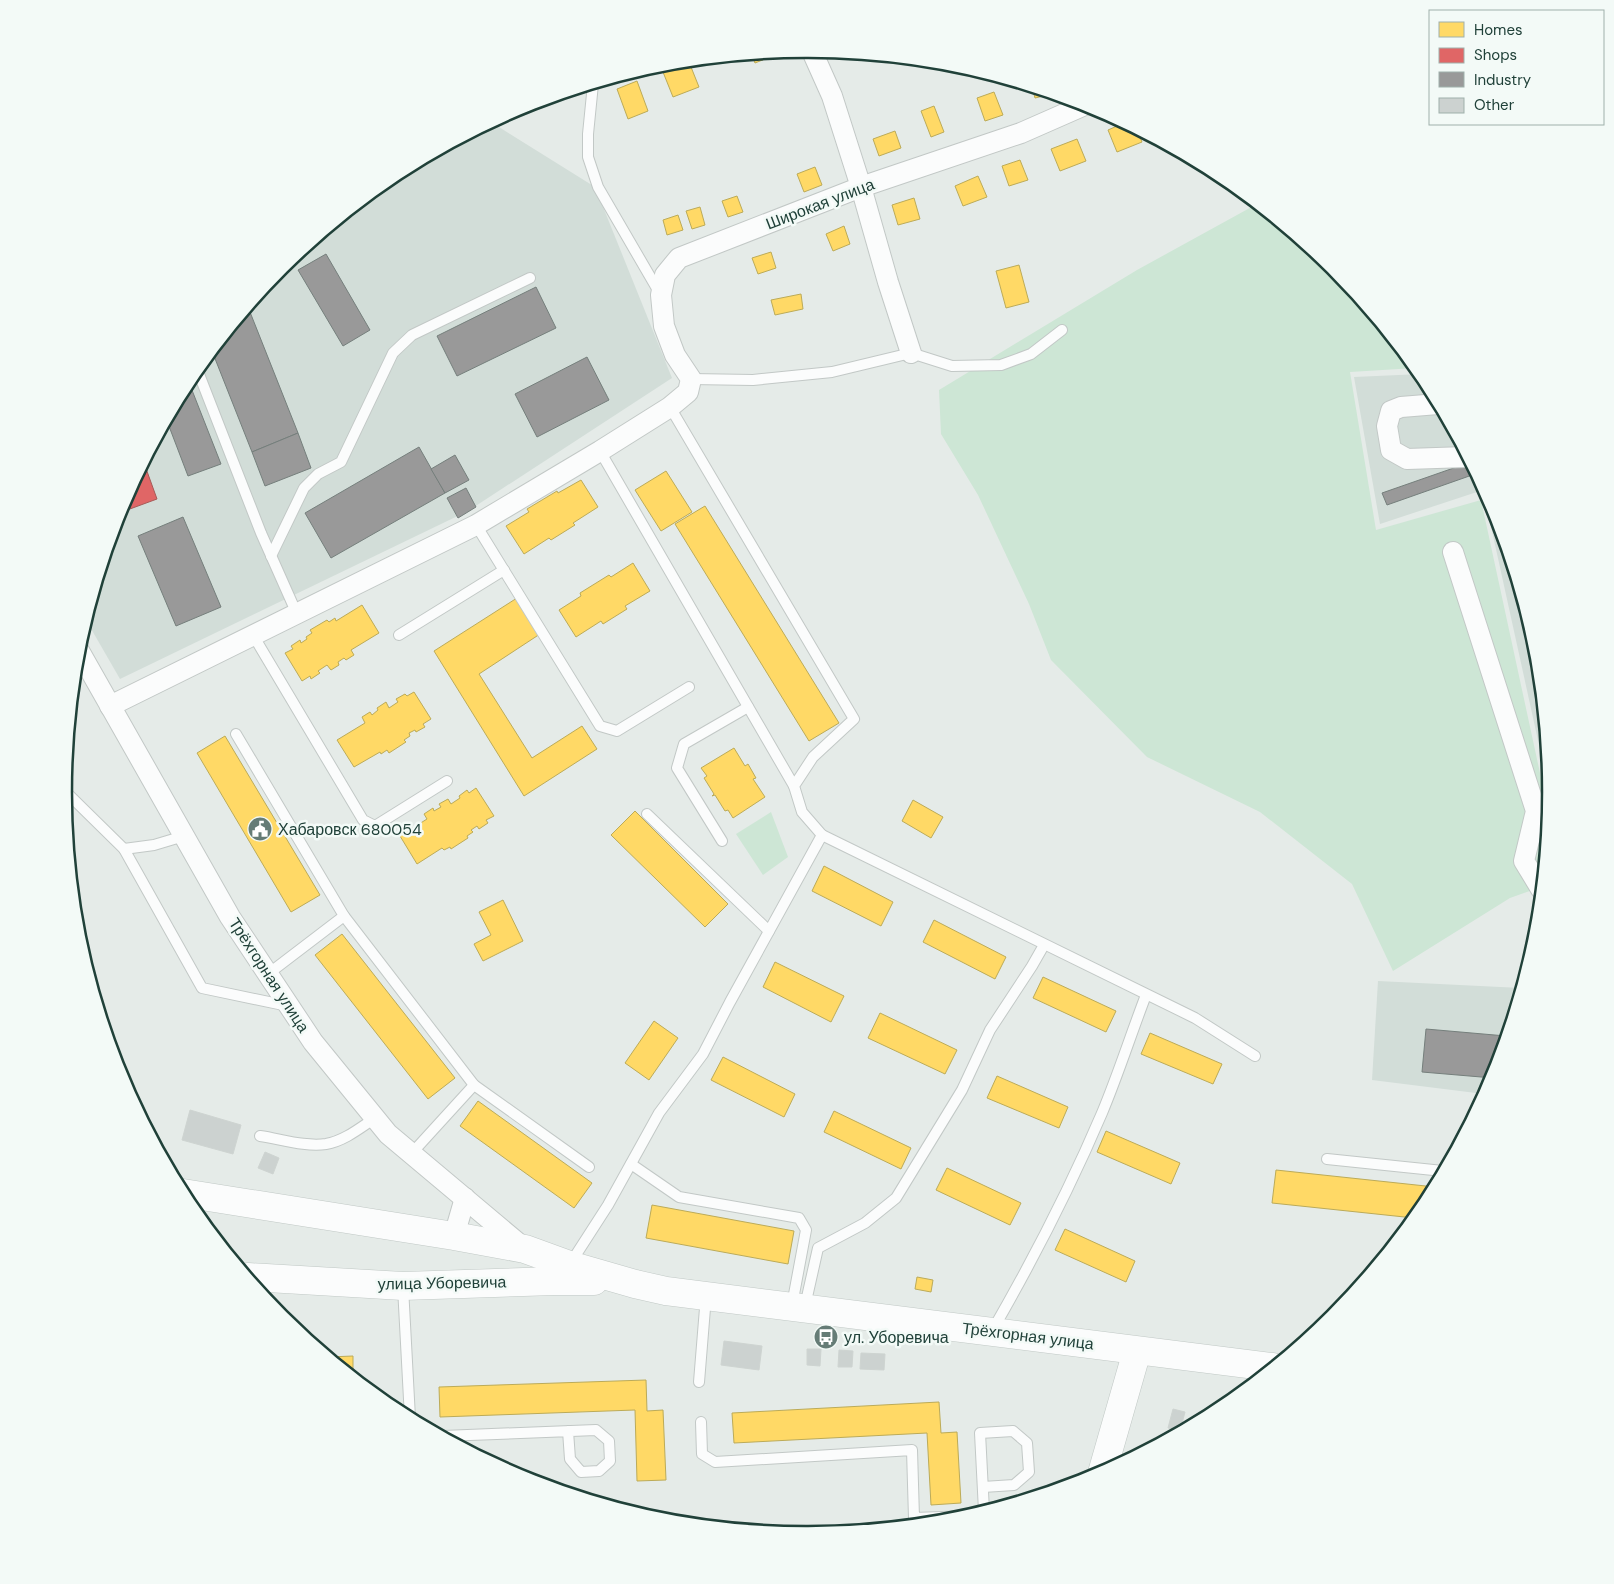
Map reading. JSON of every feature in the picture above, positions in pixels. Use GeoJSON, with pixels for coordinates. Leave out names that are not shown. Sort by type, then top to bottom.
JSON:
{"type":"FeatureCollection","features":[{"type":"Feature","properties":{"kind":"main road"},"geometry":{"type":"LineString","coordinates":[[193,1195],[525,1249],[570,1265],[635,1284]]}},
{"type":"Feature","properties":{"kind":"main road","name":"улица Уборевича"},"geometry":{"type":"LineString","coordinates":[[256,1277],[403,1286],[554,1280],[635,1284]]}},
{"type":"Feature","properties":{"kind":"main road","name":"Трёхгорная улица"},"geometry":{"type":"LineString","coordinates":[[635,1284],[666,1291],[1265,1366]]}},
{"type":"Feature","properties":{"kind":"main road"},"geometry":{"type":"LineString","coordinates":[[1105,1463],[1136,1350]]}},
{"type":"Feature","properties":{"kind":"street"},"geometry":{"type":"LineString","coordinates":[[815,58],[832,96],[862,187],[910,353]]}},
{"type":"Feature","properties":{"kind":"street","name":"Широкая улица"},"geometry":{"type":"LineString","coordinates":[[691,379],[675,355],[664,326],[661,295],[665,276],[679,258],[862,187],[1020,133],[1076,109]]}},
{"type":"Feature","properties":{"kind":"street"},"geometry":{"type":"LineString","coordinates":[[110,706],[476,525],[670,407],[688,392],[691,379]]}},
{"type":"Feature","properties":{"kind":"street"},"geometry":{"type":"LineString","coordinates":[[1431,405],[1401,407],[1392,410],[1388,426],[1391,450],[1407,459],[1461,457]]}},
{"type":"Feature","properties":{"kind":"street"},"geometry":{"type":"LineString","coordinates":[[1453,552],[1541,805]]}},
{"type":"Feature","properties":{"kind":"street","name":"Трёхгорная улица"},"geometry":{"type":"LineString","coordinates":[[85,661],[230,917],[313,1042],[388,1134],[525,1249]]}},
{"type":"Feature","properties":{"kind":"street"},"geometry":{"type":"LineString","coordinates":[[1536,881],[1524,861],[1541,809]]}},
{"type":"Feature","properties":{"kind":"street"},"geometry":{"type":"LineString","coordinates":[[454,1236],[465,1198]]}},
{"type":"Feature","properties":{"kind":"lane"},"geometry":{"type":"LineString","coordinates":[[592,90],[588,134],[588,157],[598,187],[661,295]]}},
{"type":"Feature","properties":{"kind":"lane"},"geometry":{"type":"LineString","coordinates":[[271,556],[304,488],[318,474],[341,462],[393,354],[412,335],[530,278]]}},
{"type":"Feature","properties":{"kind":"lane"},"geometry":{"type":"LineString","coordinates":[[691,379],[753,380],[832,372],[910,353],[952,366],[1001,365],[1031,354],[1062,330]]}},
{"type":"Feature","properties":{"kind":"lane"},"geometry":{"type":"LineString","coordinates":[[200,378],[261,533],[297,614]]}},
{"type":"Feature","properties":{"kind":"lane"},"geometry":{"type":"LineString","coordinates":[[670,407],[854,719],[813,757],[794,786]]}},
{"type":"Feature","properties":{"kind":"lane"},"geometry":{"type":"LineString","coordinates":[[600,451],[794,786],[802,812],[822,835],[1195,1018],[1255,1056]]}},
{"type":"Feature","properties":{"kind":"lane"},"geometry":{"type":"LineString","coordinates":[[476,525],[600,726],[617,731],[689,687]]}},
{"type":"Feature","properties":{"kind":"lane"},"geometry":{"type":"LineString","coordinates":[[399,635],[504,570]]}},
{"type":"Feature","properties":{"kind":"lane"},"geometry":{"type":"LineString","coordinates":[[253,635],[363,820],[375,826],[447,781]]}},
{"type":"Feature","properties":{"kind":"lane"},"geometry":{"type":"LineString","coordinates":[[722,841],[678,768],[684,744],[748,706]]}},
{"type":"Feature","properties":{"kind":"lane"},"geometry":{"type":"LineString","coordinates":[[236,734],[344,916],[474,1085],[589,1167]]}},
{"type":"Feature","properties":{"kind":"lane"},"geometry":{"type":"LineString","coordinates":[[72,798],[124,849],[202,988],[289,1007]]}},
{"type":"Feature","properties":{"kind":"lane"},"geometry":{"type":"LineString","coordinates":[[647,814],[769,931]]}},
{"type":"Feature","properties":{"kind":"lane"},"geometry":{"type":"LineString","coordinates":[[570,1265],[608,1205],[659,1113],[703,1054],[822,835]]}},
{"type":"Feature","properties":{"kind":"lane"},"geometry":{"type":"LineString","coordinates":[[124,849],[154,845],[184,836]]}},
{"type":"Feature","properties":{"kind":"lane"},"geometry":{"type":"LineString","coordinates":[[268,974],[344,916]]}},
{"type":"Feature","properties":{"kind":"lane"},"geometry":{"type":"LineString","coordinates":[[798,1307],[818,1248],[865,1223],[896,1198],[962,1090],[990,1030],[1044,945]]}},
{"type":"Feature","properties":{"kind":"lane"},"geometry":{"type":"LineString","coordinates":[[991,1332],[1058,1211],[1102,1112],[1146,995]]}},
{"type":"Feature","properties":{"kind":"lane"},"geometry":{"type":"LineString","coordinates":[[412,1153],[474,1085]]}},
{"type":"Feature","properties":{"kind":"lane"},"geometry":{"type":"LineString","coordinates":[[260,1136],[312,1144],[327,1144],[357,1130],[375,1118]]}},
{"type":"Feature","properties":{"kind":"lane"},"geometry":{"type":"LineString","coordinates":[[1326,1159],[1436,1170]]}},
{"type":"Feature","properties":{"kind":"lane"},"geometry":{"type":"LineString","coordinates":[[631,1164],[679,1197],[798,1218],[806,1230],[798,1307]]}},
{"type":"Feature","properties":{"kind":"lane"},"geometry":{"type":"LineString","coordinates":[[403,1286],[410,1409]]}},
{"type":"Feature","properties":{"kind":"lane"},"geometry":{"type":"LineString","coordinates":[[699,1382],[706,1296]]}},
{"type":"Feature","properties":{"kind":"lane"},"geometry":{"type":"LineString","coordinates":[[701,1422],[702,1454],[715,1462],[912,1450],[915,1518]]}},
{"type":"Feature","properties":{"kind":"lane"},"geometry":{"type":"LineString","coordinates":[[456,1437],[568,1431],[596,1430],[609,1441],[610,1461],[599,1471],[581,1472],[570,1459],[568,1431]]}},
{"type":"Feature","properties":{"kind":"lane"},"geometry":{"type":"LineString","coordinates":[[983,1487],[1014,1485],[1029,1472],[1026,1443],[1013,1431],[980,1432],[984,1504]]}},
{"type":"Feature","properties":{"kind":"shaded area"},"geometry":{"type":"Polygon","coordinates":[[[497,126],[595,187],[672,378],[468,511],[120,679],[92,630],[111,556],[128,511],[148,467],[196,384],[224,345],[288,273],[360,209],[399,181],[440,156],[497,126]]]}},
{"type":"Feature","properties":{"kind":"shaded area"},"geometry":{"type":"Polygon","coordinates":[[[1411,374],[1443,425],[1477,492],[1380,524],[1354,377],[1411,374]]]}},
{"type":"Feature","properties":{"kind":"shaded area"},"geometry":{"type":"Polygon","coordinates":[[[1490,521],[1503,556],[1527,649],[1535,696],[1540,751],[1490,521]]]}},
{"type":"Feature","properties":{"kind":"shaded area"},"geometry":{"type":"Polygon","coordinates":[[[1378,981],[1514,988],[1503,1028],[1477,1093],[1372,1080],[1378,981]]]}},
{"type":"Feature","properties":{"kind":"green space"},"geometry":{"type":"Polygon","coordinates":[[[1251,207],[1291,240],[1326,273],[1359,308],[1407,369],[1350,372],[1376,530],[1481,500],[1541,780],[1540,840],[1535,889],[1510,898],[1393,971],[1352,884],[1260,812],[1147,757],[1051,660],[1029,604],[978,495],[941,434],[939,390],[1137,270],[1251,207]]]}},
{"type":"Feature","properties":{"kind":"green space"},"geometry":{"type":"Polygon","coordinates":[[[771,812],[788,857],[763,875],[736,834],[771,812]]]}},
{"type":"Feature","properties":{"kind":"building: Homes"},"geometry":{"type":"Polygon","coordinates":[[[765,59],[755,63],[753,60],[765,59]]]}},
{"type":"Feature","properties":{"kind":"building: Homes"},"geometry":{"type":"Polygon","coordinates":[[[691,67],[699,87],[673,97],[663,72],[691,67]]]}},
{"type":"Feature","properties":{"kind":"building: Homes"},"geometry":{"type":"Polygon","coordinates":[[[637,81],[648,111],[628,119],[617,89],[637,81]]]}},
{"type":"Feature","properties":{"kind":"building: Homes"},"geometry":{"type":"Polygon","coordinates":[[[994,92],[1003,115],[985,121],[977,98],[994,92]]]}},
{"type":"Feature","properties":{"kind":"building: Homes"},"geometry":{"type":"Polygon","coordinates":[[[1034,93],[1043,96],[1035,98],[1034,93]]]}},
{"type":"Feature","properties":{"kind":"building: Homes"},"geometry":{"type":"Polygon","coordinates":[[[934,106],[944,132],[931,137],[921,111],[934,106]]]}},
{"type":"Feature","properties":{"kind":"building: Homes"},"geometry":{"type":"Polygon","coordinates":[[[1117,126],[1140,137],[1142,142],[1117,152],[1108,130],[1117,126]]]}},
{"type":"Feature","properties":{"kind":"building: Homes"},"geometry":{"type":"Polygon","coordinates":[[[895,131],[901,148],[879,156],[873,139],[895,131]]]}},
{"type":"Feature","properties":{"kind":"building: Homes"},"geometry":{"type":"Polygon","coordinates":[[[1077,139],[1086,161],[1060,171],[1051,149],[1077,139]]]}},
{"type":"Feature","properties":{"kind":"building: Homes"},"geometry":{"type":"Polygon","coordinates":[[[1020,160],[1028,180],[1009,186],[1002,166],[1020,160]]]}},
{"type":"Feature","properties":{"kind":"building: Homes"},"geometry":{"type":"Polygon","coordinates":[[[815,167],[822,185],[804,192],[797,174],[815,167]]]}},
{"type":"Feature","properties":{"kind":"building: Homes"},"geometry":{"type":"Polygon","coordinates":[[[978,176],[987,197],[963,206],[955,186],[978,176]]]}},
{"type":"Feature","properties":{"kind":"building: Homes"},"geometry":{"type":"Polygon","coordinates":[[[737,196],[743,212],[728,217],[722,201],[737,196]]]}},
{"type":"Feature","properties":{"kind":"building: Homes"},"geometry":{"type":"Polygon","coordinates":[[[914,198],[920,219],[898,225],[892,205],[914,198]]]}},
{"type":"Feature","properties":{"kind":"building: Homes"},"geometry":{"type":"Polygon","coordinates":[[[700,207],[705,225],[692,229],[686,211],[700,207]]]}},
{"type":"Feature","properties":{"kind":"building: Homes"},"geometry":{"type":"Polygon","coordinates":[[[678,215],[683,230],[667,235],[663,220],[678,215]]]}},
{"type":"Feature","properties":{"kind":"building: Homes"},"geometry":{"type":"Polygon","coordinates":[[[844,226],[850,244],[833,251],[826,234],[844,226]]]}},
{"type":"Feature","properties":{"kind":"building: Homes"},"geometry":{"type":"Polygon","coordinates":[[[771,252],[776,268],[758,274],[752,258],[771,252]]]}},
{"type":"Feature","properties":{"kind":"building: Homes"},"geometry":{"type":"Polygon","coordinates":[[[1019,265],[1029,302],[1006,308],[996,271],[1019,265]]]}},
{"type":"Feature","properties":{"kind":"building: Homes"},"geometry":{"type":"Polygon","coordinates":[[[801,294],[803,309],[775,315],[771,300],[801,294]]]}},
{"type":"Feature","properties":{"kind":"building: Homes"},"geometry":{"type":"Polygon","coordinates":[[[666,471],[692,512],[661,531],[635,490],[666,471]]]}},
{"type":"Feature","properties":{"kind":"building: Homes"},"geometry":{"type":"Polygon","coordinates":[[[581,480],[598,507],[573,523],[575,525],[551,540],[549,538],[524,554],[506,526],[529,512],[527,509],[557,491],[558,493],[581,480]]]}},
{"type":"Feature","properties":{"kind":"building: Homes"},"geometry":{"type":"Polygon","coordinates":[[[705,506],[839,723],[809,741],[675,524],[705,506]]]}},
{"type":"Feature","properties":{"kind":"building: Homes"},"geometry":{"type":"Polygon","coordinates":[[[633,563],[650,591],[625,606],[627,609],[603,624],[601,621],[576,637],[559,610],[581,596],[580,593],[633,563]]]}},
{"type":"Feature","properties":{"kind":"building: Homes"},"geometry":{"type":"Polygon","coordinates":[[[517,598],[540,634],[479,674],[532,758],[582,726],[597,749],[524,796],[434,651],[517,598]]]}},
{"type":"Feature","properties":{"kind":"building: Homes"},"geometry":{"type":"Polygon","coordinates":[[[362,605],[379,633],[351,650],[354,655],[346,660],[344,658],[338,662],[339,665],[331,670],[327,665],[311,679],[310,676],[302,681],[285,653],[293,649],[291,646],[300,640],[301,643],[307,639],[306,637],[312,633],[310,630],[327,620],[329,622],[335,618],[336,621],[362,605]]]}},
{"type":"Feature","properties":{"kind":"building: Homes"},"geometry":{"type":"Polygon","coordinates":[[[414,692],[431,719],[423,724],[425,727],[416,732],[415,730],[409,733],[410,736],[404,740],[406,742],[389,753],[387,750],[381,754],[380,752],[354,767],[337,740],[365,723],[362,717],[370,712],[372,715],[378,710],[377,708],[386,702],[389,708],[398,702],[396,699],[414,692]]]}},
{"type":"Feature","properties":{"kind":"building: Homes"},"geometry":{"type":"Polygon","coordinates":[[[225,736],[320,895],[291,912],[197,753],[225,736]]]}},
{"type":"Feature","properties":{"kind":"building: Homes"},"geometry":{"type":"Polygon","coordinates":[[[734,748],[745,766],[748,764],[756,778],[753,779],[765,797],[733,818],[728,810],[725,811],[715,795],[712,796],[714,794],[704,778],[707,776],[701,768],[734,748]]]}},
{"type":"Feature","properties":{"kind":"building: Homes"},"geometry":{"type":"Polygon","coordinates":[[[476,788],[494,816],[486,820],[488,823],[479,829],[477,826],[471,830],[473,832],[467,836],[468,838],[451,849],[450,847],[444,850],[442,848],[417,864],[400,836],[427,819],[424,814],[433,808],[434,811],[441,807],[439,804],[448,799],[451,804],[467,790],[469,793],[476,788]]]}},
{"type":"Feature","properties":{"kind":"building: Homes"},"geometry":{"type":"Polygon","coordinates":[[[913,800],[943,817],[931,838],[902,821],[913,800]]]}},
{"type":"Feature","properties":{"kind":"building: Homes"},"geometry":{"type":"Polygon","coordinates":[[[635,811],[728,904],[705,927],[611,835],[635,811]]]}},
{"type":"Feature","properties":{"kind":"building: Homes"},"geometry":{"type":"Polygon","coordinates":[[[824,866],[893,902],[881,926],[812,891],[824,866]]]}},
{"type":"Feature","properties":{"kind":"building: Homes"},"geometry":{"type":"Polygon","coordinates":[[[503,900],[523,941],[483,961],[474,944],[491,935],[479,912],[503,900]]]}},
{"type":"Feature","properties":{"kind":"building: Homes"},"geometry":{"type":"Polygon","coordinates":[[[934,920],[1006,957],[995,979],[923,942],[934,920]]]}},
{"type":"Feature","properties":{"kind":"building: Homes"},"geometry":{"type":"Polygon","coordinates":[[[342,934],[455,1078],[428,1099],[315,955],[342,934]]]}},
{"type":"Feature","properties":{"kind":"building: Homes"},"geometry":{"type":"Polygon","coordinates":[[[775,962],[844,996],[831,1022],[763,987],[775,962]]]}},
{"type":"Feature","properties":{"kind":"building: Homes"},"geometry":{"type":"Polygon","coordinates":[[[1043,977],[1116,1011],[1106,1032],[1033,998],[1043,977]]]}},
{"type":"Feature","properties":{"kind":"building: Homes"},"geometry":{"type":"Polygon","coordinates":[[[880,1013],[957,1050],[945,1074],[868,1038],[880,1013]]]}},
{"type":"Feature","properties":{"kind":"building: Homes"},"geometry":{"type":"Polygon","coordinates":[[[654,1021],[678,1038],[649,1080],[625,1063],[654,1021]]]}},
{"type":"Feature","properties":{"kind":"building: Homes"},"geometry":{"type":"Polygon","coordinates":[[[1150,1033],[1222,1064],[1213,1084],[1141,1054],[1150,1033]]]}},
{"type":"Feature","properties":{"kind":"building: Homes"},"geometry":{"type":"Polygon","coordinates":[[[723,1057],[795,1094],[784,1117],[711,1080],[723,1057]]]}},
{"type":"Feature","properties":{"kind":"building: Homes"},"geometry":{"type":"Polygon","coordinates":[[[997,1076],[1068,1107],[1059,1128],[987,1098],[997,1076]]]}},
{"type":"Feature","properties":{"kind":"building: Homes"},"geometry":{"type":"Polygon","coordinates":[[[478,1101],[592,1183],[574,1208],[460,1126],[478,1101]]]}},
{"type":"Feature","properties":{"kind":"building: Homes"},"geometry":{"type":"Polygon","coordinates":[[[834,1111],[911,1148],[901,1169],[824,1132],[834,1111]]]}},
{"type":"Feature","properties":{"kind":"building: Homes"},"geometry":{"type":"Polygon","coordinates":[[[1106,1131],[1180,1163],[1171,1184],[1097,1152],[1106,1131]]]}},
{"type":"Feature","properties":{"kind":"building: Homes"},"geometry":{"type":"Polygon","coordinates":[[[947,1168],[1021,1203],[1010,1225],[936,1190],[947,1168]]]}},
{"type":"Feature","properties":{"kind":"building: Homes"},"geometry":{"type":"Polygon","coordinates":[[[1276,1170],[1426,1186],[1406,1217],[1272,1203],[1276,1170]]]}},
{"type":"Feature","properties":{"kind":"building: Homes"},"geometry":{"type":"Polygon","coordinates":[[[652,1205],[794,1231],[788,1264],[646,1238],[652,1205]]]}},
{"type":"Feature","properties":{"kind":"building: Homes"},"geometry":{"type":"Polygon","coordinates":[[[1065,1229],[1135,1261],[1126,1282],[1055,1250],[1065,1229]]]}},
{"type":"Feature","properties":{"kind":"building: Homes"},"geometry":{"type":"Polygon","coordinates":[[[917,1277],[933,1280],[931,1292],[915,1289],[917,1277]]]}},
{"type":"Feature","properties":{"kind":"building: Homes"},"geometry":{"type":"Polygon","coordinates":[[[353,1356],[353,1369],[338,1357],[353,1356]]]}},
{"type":"Feature","properties":{"kind":"building: Homes"},"geometry":{"type":"Polygon","coordinates":[[[646,1380],[647,1411],[663,1410],[666,1480],[637,1481],[635,1410],[440,1417],[439,1387],[646,1380]]]}},
{"type":"Feature","properties":{"kind":"building: Homes"},"geometry":{"type":"Polygon","coordinates":[[[939,1402],[941,1433],[957,1432],[961,1503],[931,1505],[927,1433],[734,1443],[732,1413],[939,1402]]]}},
{"type":"Feature","properties":{"kind":"building: Shops"},"geometry":{"type":"Polygon","coordinates":[[[147,470],[157,499],[129,509],[147,470]]]}},
{"type":"Feature","properties":{"kind":"building: Industry"},"geometry":{"type":"Polygon","coordinates":[[[326,254],[370,330],[343,346],[298,270],[326,254]]]}},
{"type":"Feature","properties":{"kind":"building: Industry"},"geometry":{"type":"Polygon","coordinates":[[[536,287],[556,328],[457,376],[437,336],[536,287]]]}},
{"type":"Feature","properties":{"kind":"building: Industry"},"geometry":{"type":"Polygon","coordinates":[[[251,313],[298,433],[252,452],[215,358],[251,313]]]}},
{"type":"Feature","properties":{"kind":"building: Industry"},"geometry":{"type":"Polygon","coordinates":[[[587,357],[609,400],[537,437],[515,394],[587,357]]]}},
{"type":"Feature","properties":{"kind":"building: Industry"},"geometry":{"type":"Polygon","coordinates":[[[192,390],[221,464],[188,476],[170,428],[192,390]]]}},
{"type":"Feature","properties":{"kind":"building: Industry"},"geometry":{"type":"Polygon","coordinates":[[[298,433],[311,468],[265,486],[252,452],[298,433]]]}},
{"type":"Feature","properties":{"kind":"building: Industry"},"geometry":{"type":"Polygon","coordinates":[[[419,447],[445,493],[331,558],[305,513],[419,447]]]}},
{"type":"Feature","properties":{"kind":"building: Industry"},"geometry":{"type":"Polygon","coordinates":[[[455,455],[469,480],[445,493],[431,469],[455,455]]]}},
{"type":"Feature","properties":{"kind":"building: Industry"},"geometry":{"type":"Polygon","coordinates":[[[1464,464],[1470,476],[1387,505],[1382,493],[1464,464]]]}},
{"type":"Feature","properties":{"kind":"building: Industry"},"geometry":{"type":"Polygon","coordinates":[[[466,488],[476,507],[458,518],[447,498],[466,488]]]}},
{"type":"Feature","properties":{"kind":"building: Industry"},"geometry":{"type":"Polygon","coordinates":[[[183,517],[221,607],[176,626],[138,536],[183,517]]]}},
{"type":"Feature","properties":{"kind":"building: Industry"},"geometry":{"type":"Polygon","coordinates":[[[1426,1029],[1500,1035],[1484,1077],[1422,1072],[1426,1029]]]}},
{"type":"Feature","properties":{"kind":"building: Other"},"geometry":{"type":"Polygon","coordinates":[[[190,1110],[241,1125],[233,1154],[182,1140],[190,1110]]]}},
{"type":"Feature","properties":{"kind":"building: Other"},"geometry":{"type":"Polygon","coordinates":[[[265,1152],[279,1158],[273,1174],[258,1168],[265,1152]]]}},
{"type":"Feature","properties":{"kind":"building: Other"},"geometry":{"type":"Polygon","coordinates":[[[724,1341],[762,1346],[759,1370],[721,1365],[724,1341]]]}},
{"type":"Feature","properties":{"kind":"building: Other"},"geometry":{"type":"Polygon","coordinates":[[[807,1349],[821,1349],[820,1366],[807,1365],[807,1349]]]}},
{"type":"Feature","properties":{"kind":"building: Other"},"geometry":{"type":"Polygon","coordinates":[[[839,1350],[853,1351],[852,1367],[838,1367],[839,1350]]]}},
{"type":"Feature","properties":{"kind":"building: Other"},"geometry":{"type":"Polygon","coordinates":[[[861,1353],[885,1354],[884,1370],[860,1369],[861,1353]]]}},
{"type":"Feature","properties":{"kind":"building: Other"},"geometry":{"type":"Polygon","coordinates":[[[1173,1409],[1185,1412],[1182,1423],[1172,1429],[1168,1428],[1173,1409]]]}},
{"type":"Feature","properties":{"kind":"place","name":"Хабаровск 680054"},"geometry":{"type":"Point","coordinates":[260,829]}},
{"type":"Feature","properties":{"kind":"place","name":"ул. Уборевича"},"geometry":{"type":"Point","coordinates":[826,1337]}}]}
